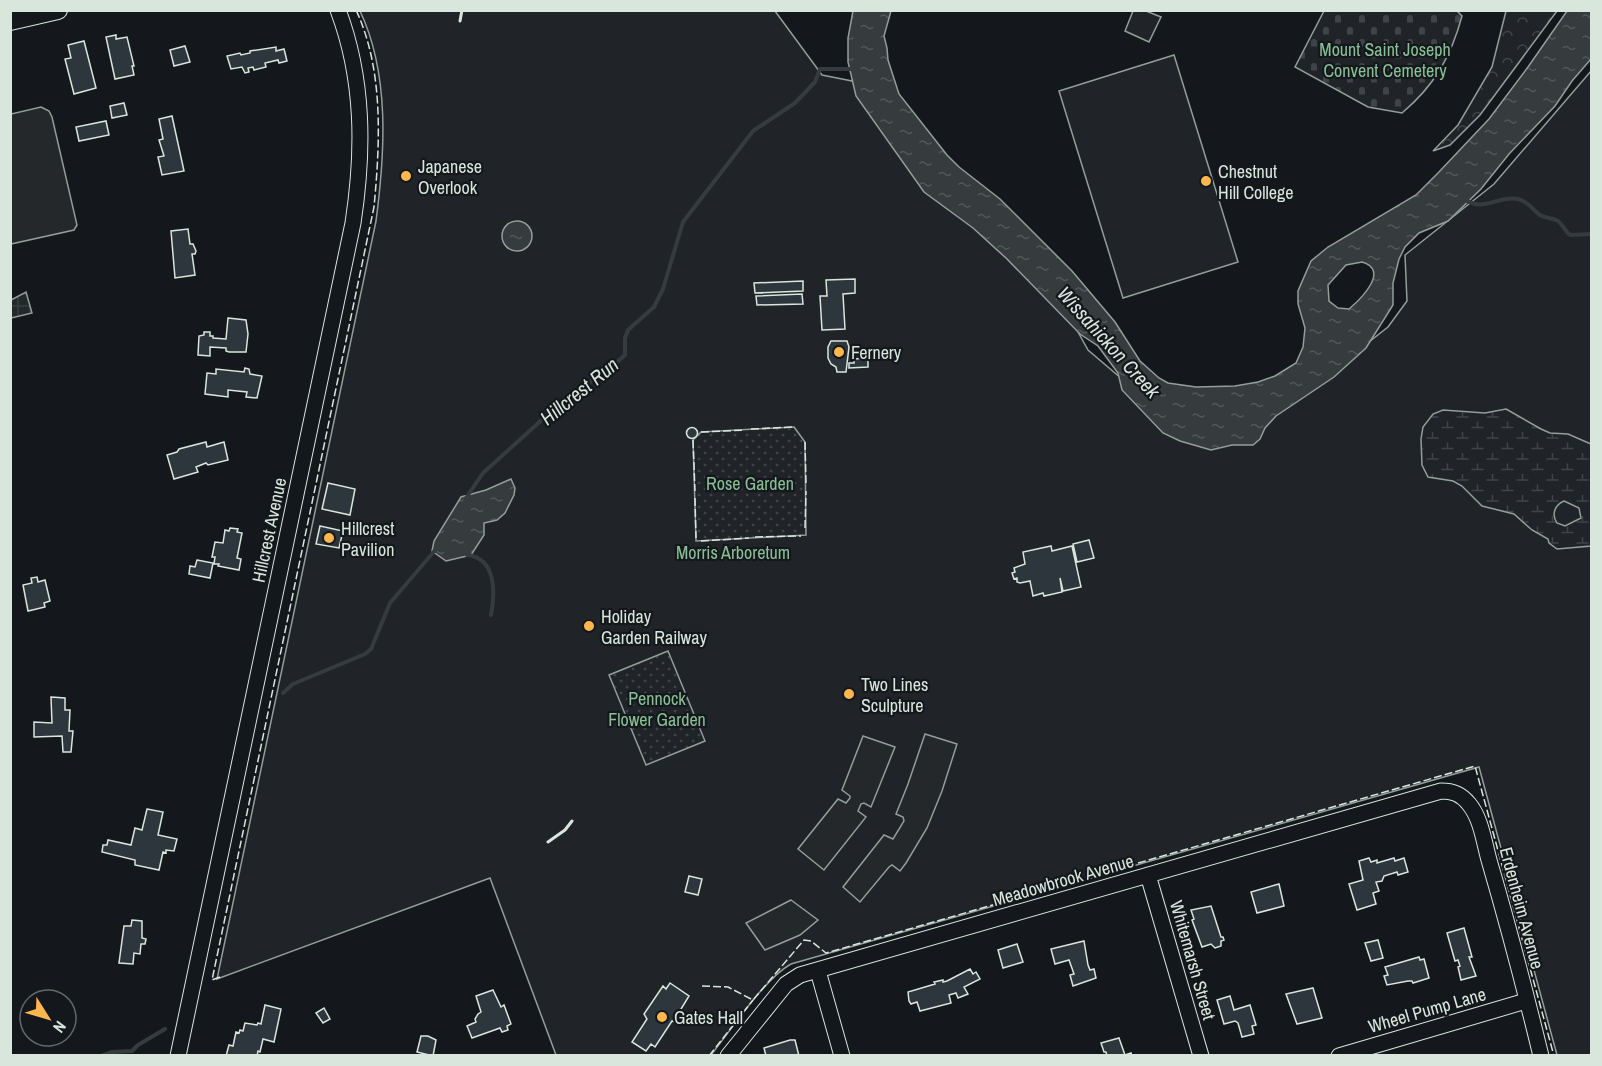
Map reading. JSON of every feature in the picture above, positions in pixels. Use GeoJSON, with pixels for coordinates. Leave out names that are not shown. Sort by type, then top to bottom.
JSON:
{"type":"FeatureCollection","features":[{"type":"Feature","properties":{"kind":"main road"},"geometry":{"type":"LineString","coordinates":[[10,21],[58,10]]}},
{"type":"Feature","properties":{"kind":"street","name":"Hillcrest Avenue"},"geometry":{"type":"LineString","coordinates":[[178,1056],[353,223],[360,171],[360,114],[354,60],[338,10]]}},
{"type":"Feature","properties":{"kind":"street","name":"Meadowbrook Avenue"},"geometry":{"type":"LineString","coordinates":[[728,1056],[786,984],[800,975],[1441,792]]}},
{"type":"Feature","properties":{"kind":"street","name":"Erdenheim Avenue"},"geometry":{"type":"LineString","coordinates":[[1441,792],[1455,793],[1469,804],[1473,811],[1500,897],[1541,1056]]}},
{"type":"Feature","properties":{"kind":"street","name":"Whitemarsh Street"},"geometry":{"type":"LineString","coordinates":[[1148,875],[1201,1056]]}},
{"type":"Feature","properties":{"kind":"street"},"geometry":{"type":"LineString","coordinates":[[818,971],[842,1056]]}},
{"type":"Feature","properties":{"kind":"street","name":"Wheel Pump Lane"},"geometry":{"type":"LineString","coordinates":[[1339,1056],[1526,1001]]}},
{"type":"Feature","properties":{"kind":"green space","name":"Morris Arboretum"},"geometry":{"type":"Polygon","coordinates":[[[360,11],[775,11],[822,75],[852,81],[1042,267],[1088,350],[1149,402],[1333,370],[1388,327],[1407,301],[1405,255],[1494,184],[1591,71],[1591,1055],[1557,1055],[1479,767],[791,964],[759,993],[711,1055],[556,1055],[490,878],[217,979],[376,221],[382,168],[381,87],[370,35],[360,11]]]}},
{"type":"Feature","properties":{"kind":"green space"},"geometry":{"type":"Polygon","coordinates":[[[1133,11],[1146,11],[1161,17],[1149,42],[1125,31],[1133,11]]]}},
{"type":"Feature","properties":{"kind":"green space","name":"Mount Saint Joseph Convent Cemetery"},"geometry":{"type":"Polygon","coordinates":[[[1324,11],[1457,11],[1462,16],[1447,58],[1423,92],[1402,113],[1368,107],[1295,67],[1324,11]]]}},
{"type":"Feature","properties":{"kind":"green space"},"geometry":{"type":"Polygon","coordinates":[[[1506,11],[1557,11],[1480,115],[1450,145],[1433,151],[1458,125],[1492,67],[1506,11]]]}},
{"type":"Feature","properties":{"kind":"green space"},"geometry":{"type":"Polygon","coordinates":[[[1174,55],[1238,262],[1123,298],[1059,91],[1174,55]]]}},
{"type":"Feature","properties":{"kind":"green space"},"geometry":{"type":"Polygon","coordinates":[[[1506,409],[1550,433],[1568,434],[1591,444],[1591,546],[1557,549],[1549,543],[1548,539],[1532,530],[1514,514],[1482,506],[1462,486],[1453,481],[1428,477],[1422,465],[1421,439],[1423,427],[1433,414],[1443,410],[1485,413],[1506,409]],[[1564,501],[1556,507],[1555,520],[1565,526],[1581,518],[1579,508],[1564,501]]]}},
{"type":"Feature","properties":{"kind":"green space","name":"Rose Garden"},"geometry":{"type":"Polygon","coordinates":[[[794,427],[805,442],[806,535],[696,541],[693,440],[701,432],[794,427]]]}},
{"type":"Feature","properties":{"kind":"green space","name":"Pennock Flower Garden"},"geometry":{"type":"Polygon","coordinates":[[[668,651],[705,741],[646,765],[609,675],[668,651]]]}},
{"type":"Feature","properties":{"kind":"shaded area"},"geometry":{"type":"Polygon","coordinates":[[[41,107],[49,111],[52,117],[77,225],[74,230],[11,244],[11,114],[41,107]]]}},
{"type":"Feature","properties":{"kind":"shaded area"},"geometry":{"type":"Polygon","coordinates":[[[26,292],[32,313],[11,318],[11,300],[26,292]]]}},
{"type":"Feature","properties":{"kind":"shaded area"},"geometry":{"type":"Polygon","coordinates":[[[925,734],[957,744],[942,791],[927,828],[906,863],[900,871],[892,865],[889,867],[860,902],[843,887],[884,835],[893,839],[904,821],[903,817],[896,814],[925,734]]]}},
{"type":"Feature","properties":{"kind":"shaded area"},"geometry":{"type":"Polygon","coordinates":[[[863,736],[895,747],[871,807],[864,803],[858,811],[866,817],[824,870],[798,849],[838,799],[846,803],[850,798],[842,790],[863,736]]]}},
{"type":"Feature","properties":{"kind":"shaded area"},"geometry":{"type":"Polygon","coordinates":[[[791,900],[818,920],[800,935],[765,950],[746,923],[791,900]]]}},
{"type":"Feature","properties":{"kind":"water","name":"Wissahickon Creek"},"geometry":{"type":"Polygon","coordinates":[[[853,11],[891,11],[884,36],[888,60],[899,94],[947,155],[1000,199],[1072,271],[1115,322],[1140,361],[1159,378],[1168,383],[1196,387],[1235,386],[1275,376],[1296,363],[1303,347],[1305,328],[1298,304],[1298,291],[1311,261],[1328,247],[1416,195],[1489,119],[1567,11],[1591,11],[1591,59],[1555,106],[1509,154],[1481,189],[1448,221],[1419,233],[1405,247],[1399,259],[1393,283],[1393,305],[1366,348],[1334,377],[1276,416],[1253,445],[1232,445],[1211,450],[1180,441],[1163,433],[1122,390],[1118,373],[1098,346],[1080,334],[1007,259],[973,228],[924,192],[856,96],[848,62],[848,38],[853,11]],[[1362,262],[1346,265],[1328,285],[1329,301],[1338,308],[1349,309],[1370,285],[1373,271],[1370,266],[1362,262]]]}},
{"type":"Feature","properties":{"kind":"water"},"geometry":{"type":"Polygon","coordinates":[[[517,221],[528,225],[532,236],[528,247],[517,251],[506,247],[502,236],[506,225],[517,221]]]}},
{"type":"Feature","properties":{"kind":"water"},"geometry":{"type":"Polygon","coordinates":[[[511,479],[515,488],[514,495],[505,513],[497,520],[484,523],[484,535],[471,555],[446,561],[432,551],[434,541],[461,497],[486,490],[511,479]]]}},
{"type":"Feature","properties":{"kind":"building"},"geometry":{"type":"Polygon","coordinates":[[[116,35],[116,39],[127,37],[134,75],[115,79],[106,37],[116,35]]]}},
{"type":"Feature","properties":{"kind":"building"},"geometry":{"type":"Polygon","coordinates":[[[84,41],[96,88],[74,94],[65,59],[71,58],[68,45],[84,41]]]}},
{"type":"Feature","properties":{"kind":"building"},"geometry":{"type":"Polygon","coordinates":[[[185,46],[190,62],[174,66],[170,50],[185,46]]]}},
{"type":"Feature","properties":{"kind":"building"},"geometry":{"type":"Polygon","coordinates":[[[276,47],[276,51],[284,49],[287,61],[279,63],[278,60],[265,63],[266,67],[254,70],[253,67],[248,68],[249,72],[245,73],[242,67],[231,69],[227,56],[276,47]]]}},
{"type":"Feature","properties":{"kind":"building"},"geometry":{"type":"Polygon","coordinates":[[[124,103],[127,115],[112,118],[110,106],[124,103]]]}},
{"type":"Feature","properties":{"kind":"building"},"geometry":{"type":"Polygon","coordinates":[[[172,116],[184,171],[162,175],[158,157],[164,156],[159,140],[163,139],[159,119],[172,116]]]}},
{"type":"Feature","properties":{"kind":"building"},"geometry":{"type":"Polygon","coordinates":[[[106,121],[109,135],[79,141],[76,127],[106,121]]]}},
{"type":"Feature","properties":{"kind":"building"},"geometry":{"type":"Polygon","coordinates":[[[188,229],[190,244],[193,244],[196,251],[192,254],[195,275],[175,278],[171,231],[188,229]]]}},
{"type":"Feature","properties":{"kind":"building"},"geometry":{"type":"Polygon","coordinates":[[[855,279],[855,293],[843,294],[845,329],[822,330],[820,296],[827,296],[826,280],[855,279]]]}},
{"type":"Feature","properties":{"kind":"building"},"geometry":{"type":"Polygon","coordinates":[[[803,281],[803,291],[755,293],[754,283],[803,281]]]}},
{"type":"Feature","properties":{"kind":"building"},"geometry":{"type":"Polygon","coordinates":[[[802,294],[803,304],[757,305],[756,296],[802,294]]]}},
{"type":"Feature","properties":{"kind":"building"},"geometry":{"type":"Polygon","coordinates":[[[228,318],[246,320],[248,334],[246,352],[229,352],[226,348],[210,347],[210,356],[198,355],[199,336],[204,335],[204,332],[210,332],[213,338],[226,339],[228,318]]]}},
{"type":"Feature","properties":{"kind":"building","name":"Fernery"},"geometry":{"type":"Polygon","coordinates":[[[831,341],[847,341],[849,347],[846,372],[837,372],[836,367],[828,358],[828,347],[831,341]]]}},
{"type":"Feature","properties":{"kind":"building"},"geometry":{"type":"Polygon","coordinates":[[[868,358],[868,367],[849,368],[849,363],[854,363],[854,359],[868,358]]]}},
{"type":"Feature","properties":{"kind":"building"},"geometry":{"type":"Polygon","coordinates":[[[245,368],[249,369],[250,374],[262,376],[257,398],[246,397],[247,392],[228,390],[228,397],[205,394],[207,373],[216,374],[216,369],[244,372],[245,368]]]}},
{"type":"Feature","properties":{"kind":"building"},"geometry":{"type":"Polygon","coordinates":[[[692,428],[696,429],[696,437],[692,438],[688,437],[687,433],[688,429],[692,428]]]}},
{"type":"Feature","properties":{"kind":"building"},"geometry":{"type":"Polygon","coordinates":[[[206,442],[207,447],[224,442],[228,460],[208,465],[206,463],[196,467],[198,472],[174,479],[167,455],[179,449],[206,442]]]}},
{"type":"Feature","properties":{"kind":"building"},"geometry":{"type":"Polygon","coordinates":[[[328,483],[355,489],[350,515],[322,509],[328,483]]]}},
{"type":"Feature","properties":{"kind":"building","name":"Hillcrest Pavilion"},"geometry":{"type":"Polygon","coordinates":[[[320,526],[343,531],[339,548],[316,544],[320,526]]]}},
{"type":"Feature","properties":{"kind":"building"},"geometry":{"type":"Polygon","coordinates":[[[230,528],[238,529],[237,532],[242,533],[237,558],[241,559],[239,570],[218,566],[219,564],[214,564],[215,557],[212,557],[215,542],[223,543],[225,530],[229,531],[230,528]]]}},
{"type":"Feature","properties":{"kind":"building"},"geometry":{"type":"Polygon","coordinates":[[[1089,540],[1094,558],[1077,562],[1073,544],[1089,540]]]}},
{"type":"Feature","properties":{"kind":"building"},"geometry":{"type":"Polygon","coordinates":[[[1051,546],[1052,551],[1072,546],[1081,587],[1063,591],[1060,578],[1062,592],[1033,596],[1030,581],[1017,582],[1017,578],[1014,579],[1012,573],[1015,572],[1014,568],[1025,564],[1023,552],[1051,546]]]}},
{"type":"Feature","properties":{"kind":"building"},"geometry":{"type":"Polygon","coordinates":[[[197,560],[213,563],[210,578],[189,574],[190,566],[195,567],[197,560]]]}},
{"type":"Feature","properties":{"kind":"building"},"geometry":{"type":"Polygon","coordinates":[[[37,577],[38,582],[45,580],[50,601],[44,603],[45,607],[28,611],[23,585],[32,583],[31,578],[37,577]]]}},
{"type":"Feature","properties":{"kind":"building"},"geometry":{"type":"Polygon","coordinates":[[[51,697],[65,698],[65,710],[70,710],[69,731],[73,731],[71,752],[63,752],[62,736],[34,737],[34,722],[52,723],[51,697]]]}},
{"type":"Feature","properties":{"kind":"building"},"geometry":{"type":"Polygon","coordinates":[[[147,809],[163,812],[158,835],[177,839],[174,851],[163,852],[159,870],[135,865],[135,860],[102,852],[103,845],[107,845],[108,840],[131,845],[135,828],[142,830],[147,809]]]}},
{"type":"Feature","properties":{"kind":"building"},"geometry":{"type":"Polygon","coordinates":[[[1369,858],[1371,862],[1377,860],[1377,863],[1394,858],[1395,861],[1404,858],[1408,872],[1398,875],[1397,872],[1384,876],[1382,881],[1376,882],[1379,891],[1373,893],[1376,904],[1357,910],[1349,884],[1363,880],[1359,861],[1369,858]]]}},
{"type":"Feature","properties":{"kind":"building"},"geometry":{"type":"Polygon","coordinates":[[[689,876],[702,879],[698,895],[685,892],[689,876]]]}},
{"type":"Feature","properties":{"kind":"building"},"geometry":{"type":"Polygon","coordinates":[[[1279,884],[1284,906],[1257,913],[1251,892],[1279,884]]]}},
{"type":"Feature","properties":{"kind":"building"},"geometry":{"type":"Polygon","coordinates":[[[1211,906],[1224,940],[1221,941],[1221,946],[1215,948],[1211,944],[1202,947],[1192,920],[1194,919],[1191,910],[1211,906]]]}},
{"type":"Feature","properties":{"kind":"building"},"geometry":{"type":"Polygon","coordinates":[[[132,920],[142,921],[142,938],[146,939],[145,944],[141,944],[140,954],[134,953],[133,964],[119,963],[124,926],[131,926],[132,920]]]}},
{"type":"Feature","properties":{"kind":"building"},"geometry":{"type":"Polygon","coordinates":[[[1464,928],[1472,957],[1469,957],[1476,976],[1461,980],[1458,967],[1460,966],[1458,960],[1455,961],[1447,933],[1464,928]]]}},
{"type":"Feature","properties":{"kind":"building"},"geometry":{"type":"Polygon","coordinates":[[[1378,940],[1383,958],[1371,961],[1365,943],[1378,940]]]}},
{"type":"Feature","properties":{"kind":"building"},"geometry":{"type":"Polygon","coordinates":[[[1084,941],[1088,965],[1090,970],[1094,969],[1096,978],[1073,986],[1070,975],[1074,974],[1069,960],[1055,964],[1051,949],[1084,941]]]}},
{"type":"Feature","properties":{"kind":"building"},"geometry":{"type":"Polygon","coordinates":[[[1017,944],[1023,962],[1003,968],[998,950],[1017,944]]]}},
{"type":"Feature","properties":{"kind":"building"},"geometry":{"type":"Polygon","coordinates":[[[1419,957],[1420,960],[1424,959],[1429,978],[1413,983],[1408,981],[1387,985],[1384,976],[1388,975],[1385,967],[1419,957]]]}},
{"type":"Feature","properties":{"kind":"building"},"geometry":{"type":"Polygon","coordinates":[[[970,969],[973,974],[976,972],[980,979],[964,987],[968,994],[958,998],[956,993],[949,995],[951,1003],[920,1011],[917,1002],[911,1004],[909,1001],[908,992],[935,984],[934,982],[947,981],[970,969]]]}},
{"type":"Feature","properties":{"kind":"building","name":"Gates Hall"},"geometry":{"type":"Polygon","coordinates":[[[670,983],[689,996],[675,1022],[672,1021],[655,1047],[651,1044],[646,1051],[632,1042],[647,1019],[644,1014],[663,986],[666,989],[670,983]]]}},
{"type":"Feature","properties":{"kind":"building"},"geometry":{"type":"Polygon","coordinates":[[[1313,988],[1322,1018],[1297,1024],[1286,994],[1313,988]]]}},
{"type":"Feature","properties":{"kind":"building"},"geometry":{"type":"Polygon","coordinates":[[[493,990],[501,1007],[504,1005],[511,1024],[507,1026],[508,1030],[502,1032],[500,1028],[472,1038],[467,1026],[476,1022],[475,1019],[481,1012],[476,996],[493,990]]]}},
{"type":"Feature","properties":{"kind":"building"},"geometry":{"type":"Polygon","coordinates":[[[1230,996],[1234,1010],[1250,1005],[1256,1025],[1252,1026],[1254,1034],[1242,1037],[1238,1023],[1235,1021],[1224,1024],[1217,1000],[1230,996]]]}},
{"type":"Feature","properties":{"kind":"building"},"geometry":{"type":"Polygon","coordinates":[[[265,1005],[281,1009],[274,1042],[263,1039],[257,1056],[226,1056],[229,1045],[233,1046],[236,1032],[243,1031],[245,1023],[261,1024],[265,1005]]]}},
{"type":"Feature","properties":{"kind":"building"},"geometry":{"type":"Polygon","coordinates":[[[324,1008],[330,1019],[323,1023],[316,1013],[324,1008]]]}},
{"type":"Feature","properties":{"kind":"building"},"geometry":{"type":"Polygon","coordinates":[[[421,1036],[428,1036],[436,1040],[433,1056],[417,1052],[421,1036]]]}},
{"type":"Feature","properties":{"kind":"building"},"geometry":{"type":"Polygon","coordinates":[[[1119,1038],[1125,1055],[1131,1053],[1132,1056],[1107,1056],[1104,1052],[1101,1043],[1119,1038]]]}},
{"type":"Feature","properties":{"kind":"building"},"geometry":{"type":"Polygon","coordinates":[[[795,1040],[799,1056],[766,1056],[764,1048],[795,1040]]]}},
{"type":"Feature","properties":{"kind":"waterway","name":"Hillcrest Run"},"geometry":{"type":"LineString","coordinates":[[466,498],[483,473],[545,417],[581,393],[599,371],[616,363],[625,355],[625,338],[628,330],[654,307],[663,289],[683,222],[753,131],[795,103],[815,82],[820,69],[851,69],[852,67]]}},
{"type":"Feature","properties":{"kind":"waterway"},"geometry":{"type":"LineString","coordinates":[[1464,199],[1478,204],[1510,198],[1522,200],[1540,215],[1558,221],[1570,235],[1592,234]]}},
{"type":"Feature","properties":{"kind":"waterway","name":"Hillcrest Run"},"geometry":{"type":"LineString","coordinates":[[283,693],[293,684],[365,654],[371,649],[390,603],[437,548]]}},
{"type":"Feature","properties":{"kind":"waterway"},"geometry":{"type":"LineString","coordinates":[[467,555],[477,558],[489,570],[493,588],[491,615]]}},
{"type":"Feature","properties":{"kind":"waterway","name":"Hillcrest Run"},"geometry":{"type":"LineString","coordinates":[[101,1056],[112,1052],[132,1051],[165,1029]]}},
{"type":"Feature","properties":{"kind":"fence"},"geometry":{"type":"LineString","coordinates":[[220,977],[212,980],[374,207],[378,158],[376,82],[365,33],[356,10]]}},
{"type":"Feature","properties":{"kind":"fence"},"geometry":{"type":"LineString","coordinates":[[751,429],[794,427]]}},
{"type":"Feature","properties":{"kind":"fence"},"geometry":{"type":"LineString","coordinates":[[701,432],[745,430]]}},
{"type":"Feature","properties":{"kind":"fence"},"geometry":{"type":"LineString","coordinates":[[693,440],[695,491]]}},
{"type":"Feature","properties":{"kind":"fence"},"geometry":{"type":"LineString","coordinates":[[805,442],[806,484]]}},
{"type":"Feature","properties":{"kind":"fence"},"geometry":{"type":"LineString","coordinates":[[805,528],[806,491]]}},
{"type":"Feature","properties":{"kind":"fence"},"geometry":{"type":"LineString","coordinates":[[695,498],[696,538]]}},
{"type":"Feature","properties":{"kind":"fence"},"geometry":{"type":"LineString","coordinates":[[755,537],[801,536]]}},
{"type":"Feature","properties":{"kind":"fence"},"geometry":{"type":"LineString","coordinates":[[701,541],[749,538]]}},
{"type":"Feature","properties":{"kind":"fence"},"geometry":{"type":"LineString","coordinates":[[702,986],[728,987],[753,1000],[804,940],[811,941],[826,953],[1475,766],[1554,1056]]}},
{"type":"Feature","properties":{"kind":"fence"},"geometry":{"type":"LineString","coordinates":[[709,1056],[753,1000]]}},
{"type":"Feature","properties":{"kind":"wall"},"geometry":{"type":"LineString","coordinates":[[460,21],[462,10]]}},
{"type":"Feature","properties":{"kind":"wall"},"geometry":{"type":"LineString","coordinates":[[548,842],[565,830],[572,821]]}},
{"type":"Feature","properties":{"kind":"place","name":"Japanese Overlook"},"geometry":{"type":"Point","coordinates":[406,176]}},
{"type":"Feature","properties":{"kind":"place","name":"Chestnut Hill College"},"geometry":{"type":"Point","coordinates":[1206,181]}},
{"type":"Feature","properties":{"kind":"place","name":"Fernery"},"geometry":{"type":"Point","coordinates":[839,352]}},
{"type":"Feature","properties":{"kind":"place","name":"Hillcrest Pavilion"},"geometry":{"type":"Point","coordinates":[329,538]}},
{"type":"Feature","properties":{"kind":"place","name":"Holiday Garden Railway"},"geometry":{"type":"Point","coordinates":[589,626]}},
{"type":"Feature","properties":{"kind":"place","name":"Two Lines Sculpture"},"geometry":{"type":"Point","coordinates":[849,694]}},
{"type":"Feature","properties":{"kind":"place","name":"Gates Hall"},"geometry":{"type":"Point","coordinates":[662,1017]}}]}
